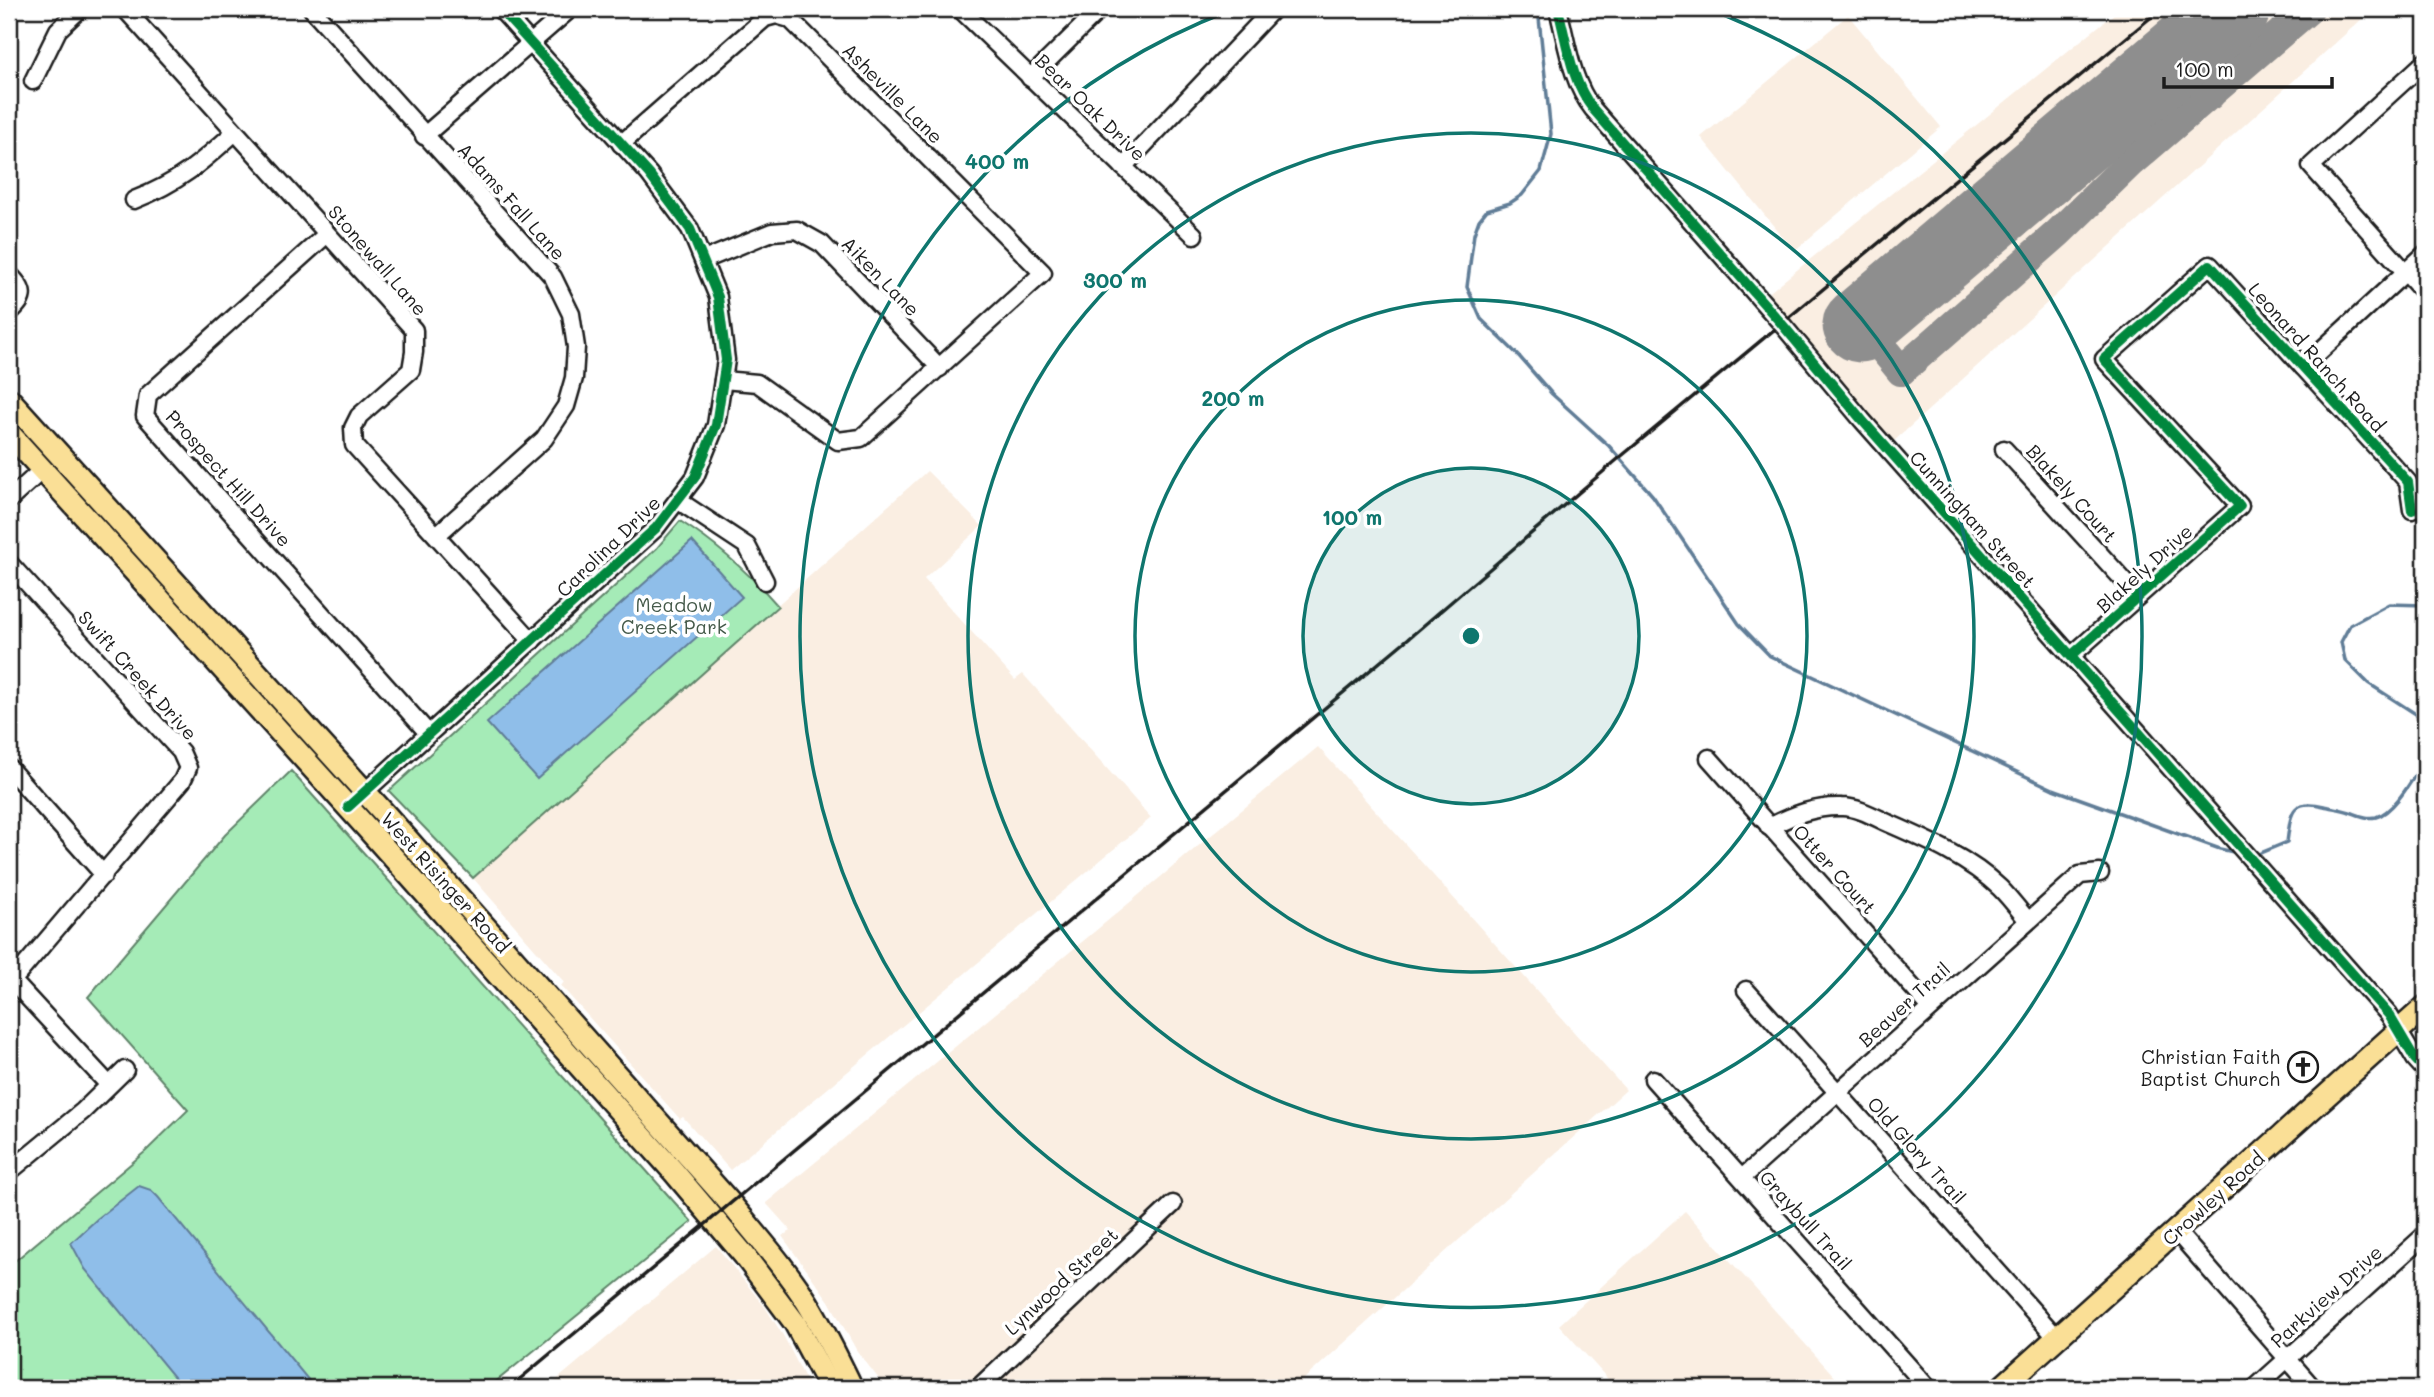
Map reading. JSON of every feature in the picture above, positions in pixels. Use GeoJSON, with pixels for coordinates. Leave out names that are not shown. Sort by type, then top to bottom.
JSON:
{"type":"FeatureCollection","features":[{"type":"Feature","properties":{"kind":"main road","name":"West Risinger Road"},"geometry":{"type":"LineString","coordinates":[[9,399],[365,792],[732,1204],[807,1302],[852,1388]]}},
{"type":"Feature","properties":{"kind":"main road","name":"West Risinger Road"},"geometry":{"type":"LineString","coordinates":[[9,433],[348,807],[744,1255],[795,1323],[830,1388]]}},
{"type":"Feature","properties":{"kind":"main road"},"geometry":{"type":"LineString","coordinates":[[436,906],[449,914],[505,974],[513,975],[525,971]]}},
{"type":"Feature","properties":{"kind":"main road","name":"Crowley Road"},"geometry":{"type":"LineString","coordinates":[[2001,1388],[2425,1007]]}},
{"type":"Feature","properties":{"kind":"street"},"geometry":{"type":"LineString","coordinates":[[33,81],[58,30],[80,9]]}},
{"type":"Feature","properties":{"kind":"street","name":"Stonewall Lane"},"geometry":{"type":"LineString","coordinates":[[125,9],[414,330],[411,370],[359,416],[352,428],[354,444],[533,641]]}},
{"type":"Feature","properties":{"kind":"street","name":"Adams Fall Lane"},"geometry":{"type":"LineString","coordinates":[[312,9],[553,277],[571,314],[576,347],[574,377],[566,406],[544,439],[437,536]]}},
{"type":"Feature","properties":{"kind":"street","name":"Carolina Drive"},"geometry":{"type":"LineString","coordinates":[[348,807],[656,528],[695,477],[716,425],[726,360],[718,297],[690,229],[649,174],[500,9]]}},
{"type":"Feature","properties":{"kind":"street"},"geometry":{"type":"LineString","coordinates":[[424,136],[570,9]]}},
{"type":"Feature","properties":{"kind":"street","name":"Bear Oak Drive"},"geometry":{"type":"LineString","coordinates":[[960,9],[1194,235]]}},
{"type":"Feature","properties":{"kind":"street"},"geometry":{"type":"LineString","coordinates":[[1031,78],[1100,9]]}},
{"type":"Feature","properties":{"kind":"street"},"geometry":{"type":"LineString","coordinates":[[1123,167],[1273,9]]}},
{"type":"Feature","properties":{"kind":"street","name":"Cunningham Street"},"geometry":{"type":"LineString","coordinates":[[1558,9],[1577,83],[1588,103],[1781,323],[1862,420],[2389,1015],[2415,1059],[2425,1070]]}},
{"type":"Feature","properties":{"kind":"street","name":"Asheville Lane"},"geometry":{"type":"LineString","coordinates":[[621,144],[765,18],[776,15],[790,19],[1043,273],[861,438],[838,441],[757,383],[723,380]]}},
{"type":"Feature","properties":{"kind":"street"},"geometry":{"type":"LineString","coordinates":[[2425,62],[2311,166],[2425,294]]}},
{"type":"Feature","properties":{"kind":"street"},"geometry":{"type":"LineString","coordinates":[[134,200],[163,189],[194,169],[235,132]]}},
{"type":"Feature","properties":{"kind":"street","name":"Aiken Lane"},"geometry":{"type":"LineString","coordinates":[[704,260],[772,232],[797,230],[822,244],[940,368]]}},
{"type":"Feature","properties":{"kind":"street","name":"Prospect Hill Drive"},"geometry":{"type":"LineString","coordinates":[[327,234],[148,395],[145,416],[428,733]]}},
{"type":"Feature","properties":{"kind":"street"},"geometry":{"type":"LineString","coordinates":[[2303,367],[2425,254]]}},
{"type":"Feature","properties":{"kind":"street","name":"Leonard Ranch Road"},"geometry":{"type":"LineString","coordinates":[[2240,506],[2104,359],[2210,265],[2408,482],[2413,510]]}},
{"type":"Feature","properties":{"kind":"street"},"geometry":{"type":"LineString","coordinates":[[9,274],[23,295],[22,301],[9,313]]}},
{"type":"Feature","properties":{"kind":"street","name":"Blakely Court"},"geometry":{"type":"LineString","coordinates":[[2004,449],[2138,596]]}},
{"type":"Feature","properties":{"kind":"street"},"geometry":{"type":"LineString","coordinates":[[9,499],[42,470]]}},
{"type":"Feature","properties":{"kind":"street"},"geometry":{"type":"LineString","coordinates":[[679,501],[747,546],[765,581]]}},
{"type":"Feature","properties":{"kind":"street","name":"Blakely Drive"},"geometry":{"type":"LineString","coordinates":[[2071,656],[2240,506]]}},
{"type":"Feature","properties":{"kind":"street","name":"Swift Creek Drive"},"geometry":{"type":"LineString","coordinates":[[9,563],[181,752],[188,768],[182,781],[104,875],[10,979]]}},
{"type":"Feature","properties":{"kind":"street","name":"Otter Court"},"geometry":{"type":"LineString","coordinates":[[1709,758],[1931,1008]]}},
{"type":"Feature","properties":{"kind":"street"},"geometry":{"type":"LineString","coordinates":[[9,768],[104,875]]}},
{"type":"Feature","properties":{"kind":"street"},"geometry":{"type":"LineString","coordinates":[[1769,827],[1797,813],[1819,808],[1844,807],[1864,813],[1943,849],[1977,869],[2000,888],[2028,921]]}},
{"type":"Feature","properties":{"kind":"street","name":"Beaver Trail"},"geometry":{"type":"LineString","coordinates":[[1742,1178],[2080,875],[2100,873]]}},
{"type":"Feature","properties":{"kind":"street"},"geometry":{"type":"LineString","coordinates":[[10,979],[110,1085]]}},
{"type":"Feature","properties":{"kind":"street","name":"Old Glory Trail"},"geometry":{"type":"LineString","coordinates":[[1746,990],[2057,1338]]}},
{"type":"Feature","properties":{"kind":"street"},"geometry":{"type":"LineString","coordinates":[[9,1172],[83,1111],[125,1070]]}},
{"type":"Feature","properties":{"kind":"street","name":"Graybull Trail"},"geometry":{"type":"LineString","coordinates":[[1653,1079],[1928,1388]]}},
{"type":"Feature","properties":{"kind":"street","name":"Lynwood Street"},"geometry":{"type":"LineString","coordinates":[[978,1388],[1173,1204]]}},
{"type":"Feature","properties":{"kind":"street"},"geometry":{"type":"LineString","coordinates":[[2176,1231],[2314,1388]]}},
{"type":"Feature","properties":{"kind":"street","name":"Parkview Drive"},"geometry":{"type":"LineString","coordinates":[[2255,1388],[2425,1235]]}},
{"type":"Feature","properties":{"kind":"shaded area"},"geometry":{"type":"Polygon","coordinates":[[[2120,9],[2373,9],[1893,442],[1766,295],[2120,9]]]}},
{"type":"Feature","properties":{"kind":"shaded area"},"geometry":{"type":"Polygon","coordinates":[[[1848,15],[1941,127],[1794,251],[1701,137],[1848,15]]]}},
{"type":"Feature","properties":{"kind":"shaded area"},"geometry":{"type":"Polygon","coordinates":[[[927,471],[982,526],[924,579],[1015,680],[1023,674],[1151,818],[730,1170],[683,1117],[680,1119],[561,986],[564,982],[473,878],[927,471]]]}},
{"type":"Feature","properties":{"kind":"shaded area"},"geometry":{"type":"Polygon","coordinates":[[[1318,747],[1626,1090],[1294,1388],[886,1388],[857,1351],[829,1301],[782,1236],[791,1231],[766,1203],[1318,747]]]}},
{"type":"Feature","properties":{"kind":"shaded area"},"geometry":{"type":"Polygon","coordinates":[[[1685,1211],[1845,1388],[1616,1388],[1559,1325],[1685,1211]]]}},
{"type":"Feature","properties":{"kind":"shaded area"},"geometry":{"type":"Polygon","coordinates":[[[716,1246],[765,1307],[810,1388],[547,1388],[716,1246]]]}},
{"type":"Feature","properties":{"kind":"green space","name":"Meadow Creek Park"},"geometry":{"type":"Polygon","coordinates":[[[680,521],[732,560],[778,606],[473,878],[389,791],[657,548],[680,521]]]}},
{"type":"Feature","properties":{"kind":"green space"},"geometry":{"type":"Polygon","coordinates":[[[291,771],[692,1222],[488,1388],[9,1388],[9,1266],[146,1151],[188,1110],[88,997],[225,835],[291,771]]]}},
{"type":"Feature","properties":{"kind":"water"},"geometry":{"type":"Polygon","coordinates":[[[692,541],[742,597],[537,779],[487,723],[692,541]]]}},
{"type":"Feature","properties":{"kind":"water"},"geometry":{"type":"Polygon","coordinates":[[[139,1186],[151,1190],[158,1197],[315,1388],[183,1388],[85,1269],[71,1243],[139,1186]]]}},
{"type":"Feature","properties":{"kind":"waterway"},"geometry":{"type":"LineString","coordinates":[[1531,9],[1539,18],[1551,134],[1541,171],[1522,195],[1510,203],[1487,210],[1479,220],[1474,234],[1467,287],[1481,319],[1518,355],[1552,394],[1609,446],[1653,496],[1739,624],[1770,656],[2053,789],[2220,849],[2238,853]]}},
{"type":"Feature","properties":{"kind":"waterway"},"geometry":{"type":"LineString","coordinates":[[2425,605],[2389,604],[2350,625],[2341,642],[2345,660],[2368,683],[2425,720]]}},
{"type":"Feature","properties":{"kind":"waterway"},"geometry":{"type":"LineString","coordinates":[[2258,854],[2287,842],[2294,810],[2304,804],[2340,809],[2369,817],[2383,814],[2404,793],[2425,760]]}},
{"type":"Feature","properties":{"kind":"taxiway"},"geometry":{"type":"LineString","coordinates":[[1862,323],[1901,371],[2058,233],[2131,162],[2309,9]]}},
{"type":"Feature","properties":{"kind":"taxiway"},"geometry":{"type":"LineString","coordinates":[[2176,57],[2210,95]]}},
{"type":"Feature","properties":{"kind":"runway"},"geometry":{"type":"LineString","coordinates":[[1860,325],[2233,9]]}},
{"type":"Feature","properties":{"kind":"railway"},"geometry":{"type":"LineString","coordinates":[[509,1388],[1416,632],[1618,459],[2161,9]]}},
{"type":"Feature","properties":{"kind":"cycle path"},"geometry":{"type":"LineString","coordinates":[[348,807],[656,528],[695,477],[716,425],[726,360],[718,297],[690,229],[649,174],[500,9]]}},
{"type":"Feature","properties":{"kind":"cycle path"},"geometry":{"type":"LineString","coordinates":[[1558,9],[1575,74],[1593,109],[1781,323],[1862,420],[2389,1015],[2415,1059],[2425,1070]]}},
{"type":"Feature","properties":{"kind":"cycle path"},"geometry":{"type":"LineString","coordinates":[[2071,656],[2240,506],[2104,359],[2210,265],[2408,482],[2412,510]]}},
{"type":"Feature","properties":{"kind":"place","name":"Christian Faith Baptist Church"},"geometry":{"type":"Point","coordinates":[2303,1067]}}]}
